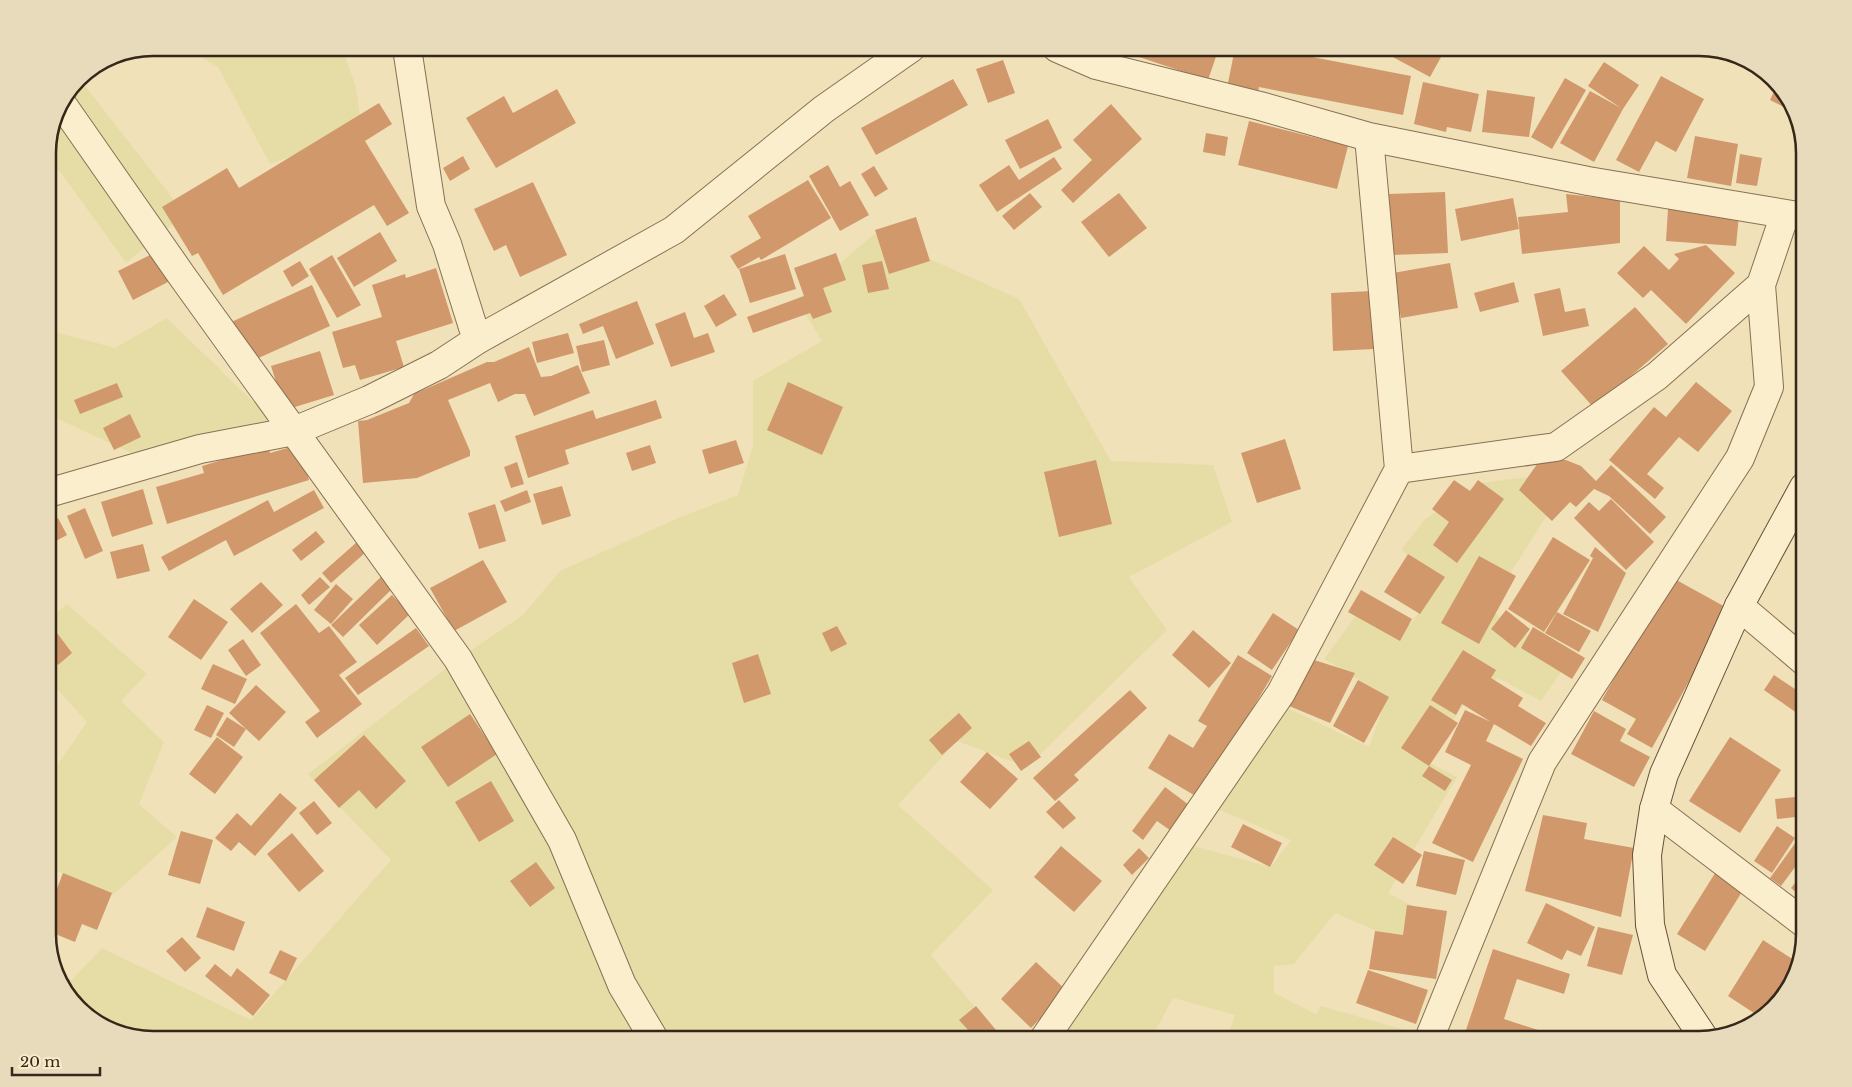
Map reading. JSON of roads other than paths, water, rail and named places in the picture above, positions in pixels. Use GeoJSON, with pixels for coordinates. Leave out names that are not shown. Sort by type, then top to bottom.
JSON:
{"type":"FeatureCollection","features":[{"type":"Feature","properties":{"kind":"street"},"geometry":{"type":"LineString","coordinates":[[408,56],[431,206],[447,244],[477,340]]}},
{"type":"Feature","properties":{"kind":"street"},"geometry":{"type":"LineString","coordinates":[[56,491],[200,449],[294,431],[369,400],[439,365],[477,340],[674,230],[824,109],[900,56]]}},
{"type":"Feature","properties":{"kind":"street"},"geometry":{"type":"LineString","coordinates":[[1076,56],[1096,64],[1260,106],[1369,137],[1588,181],[1795,216],[1761,285],[1657,376],[1556,447],[1399,469]]}},
{"type":"Feature","properties":{"kind":"street"},"geometry":{"type":"LineString","coordinates":[[66,110],[458,658],[562,840],[622,985],[649,1031]]}},
{"type":"Feature","properties":{"kind":"street"},"geometry":{"type":"LineString","coordinates":[[1050,1031],[1281,693],[1399,469],[1369,137]]}},
{"type":"Feature","properties":{"kind":"street"},"geometry":{"type":"LineString","coordinates":[[1433,1031],[1542,762],[1740,458],[1769,387],[1761,285]]}},
{"type":"Feature","properties":{"kind":"street"},"geometry":{"type":"LineString","coordinates":[[1699,1031],[1662,975],[1650,925],[1647,854],[1654,809],[1664,774],[1739,606],[1796,502]]}},
{"type":"Feature","properties":{"kind":"street"},"geometry":{"type":"LineString","coordinates":[[1739,606],[1796,654]]}},
{"type":"Feature","properties":{"kind":"street"},"geometry":{"type":"LineString","coordinates":[[1654,809],[1796,917]]}}]}
